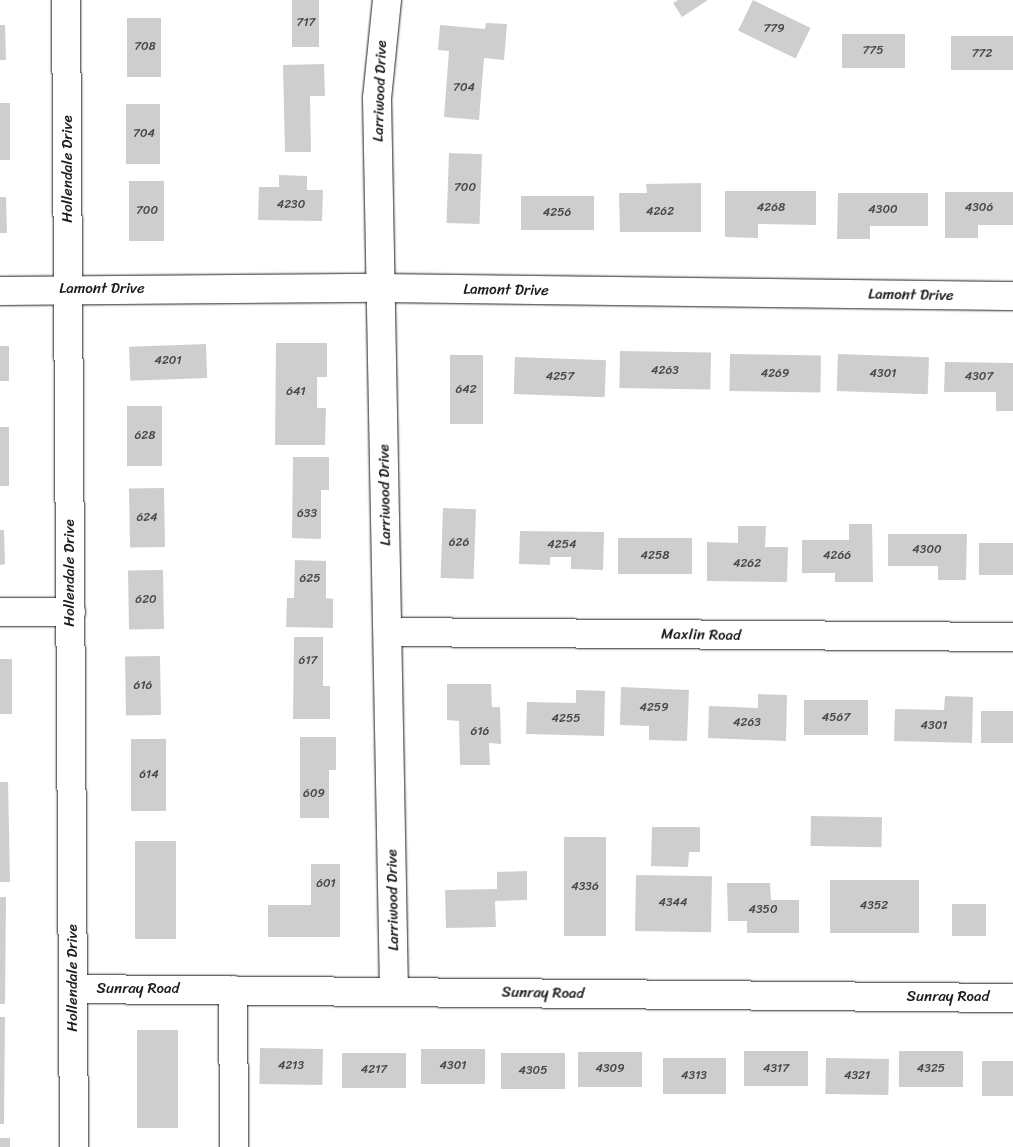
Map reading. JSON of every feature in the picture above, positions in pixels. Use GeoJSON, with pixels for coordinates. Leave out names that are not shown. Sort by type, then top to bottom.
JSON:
{"type":"FeatureCollection","features":[{"type":"Feature","properties":{"kind":"street","name":"Hollendale Drive"},"geometry":{"type":"LineString","coordinates":[[66,0],[74,1147]]}},
{"type":"Feature","properties":{"kind":"street","name":"Larriwood Drive"},"geometry":{"type":"LineString","coordinates":[[387,0],[378,98],[394,991]]}},
{"type":"Feature","properties":{"kind":"street","name":"Lamont Drive"},"geometry":{"type":"LineString","coordinates":[[0,291],[381,288],[1013,296]]}},
{"type":"Feature","properties":{"kind":"street"},"geometry":{"type":"LineString","coordinates":[[0,612],[70,612]]}},
{"type":"Feature","properties":{"kind":"street","name":"Maxlin Road"},"geometry":{"type":"LineString","coordinates":[[388,632],[1013,638]]}},
{"type":"Feature","properties":{"kind":"street","name":"Sunray Road"},"geometry":{"type":"LineString","coordinates":[[73,989],[1013,998]]}},
{"type":"Feature","properties":{"kind":"street"},"geometry":{"type":"LineString","coordinates":[[233,990],[234,1147]]}},
{"type":"Feature","properties":{"kind":"building"},"geometry":{"type":"Polygon","coordinates":[[[292,0],[319,0],[319,47],[292,47],[292,0]]]}},
{"type":"Feature","properties":{"kind":"building"},"geometry":{"type":"Polygon","coordinates":[[[678,0],[708,0],[682,17],[673,3],[678,0]]]}},
{"type":"Feature","properties":{"kind":"building"},"geometry":{"type":"Polygon","coordinates":[[[753,0],[811,28],[796,59],[738,31],[753,0]]]}},
{"type":"Feature","properties":{"kind":"building"},"geometry":{"type":"Polygon","coordinates":[[[127,18],[161,18],[161,77],[127,77],[127,18]]]}},
{"type":"Feature","properties":{"kind":"building"},"geometry":{"type":"Polygon","coordinates":[[[486,23],[507,24],[504,60],[484,58],[479,120],[444,117],[449,51],[438,50],[440,25],[485,29],[486,23]]]}},
{"type":"Feature","properties":{"kind":"building"},"geometry":{"type":"Polygon","coordinates":[[[0,25],[5,25],[6,60],[0,60],[0,25]]]}},
{"type":"Feature","properties":{"kind":"building"},"geometry":{"type":"Polygon","coordinates":[[[842,34],[905,34],[905,68],[842,68],[842,34]]]}},
{"type":"Feature","properties":{"kind":"building"},"geometry":{"type":"Polygon","coordinates":[[[951,36],[1013,36],[1013,70],[951,70],[951,36]]]}},
{"type":"Feature","properties":{"kind":"building"},"geometry":{"type":"Polygon","coordinates":[[[324,64],[325,96],[310,96],[311,152],[285,152],[283,65],[324,64]]]}},
{"type":"Feature","properties":{"kind":"building"},"geometry":{"type":"Polygon","coordinates":[[[0,103],[10,103],[10,160],[0,160],[0,103]]]}},
{"type":"Feature","properties":{"kind":"building"},"geometry":{"type":"Polygon","coordinates":[[[126,104],[160,104],[160,164],[126,164],[126,104]]]}},
{"type":"Feature","properties":{"kind":"building"},"geometry":{"type":"Polygon","coordinates":[[[449,153],[482,154],[480,224],[447,223],[449,153]]]}},
{"type":"Feature","properties":{"kind":"building"},"geometry":{"type":"Polygon","coordinates":[[[279,175],[307,176],[307,190],[323,190],[322,221],[258,220],[259,187],[279,187],[279,175]]]}},
{"type":"Feature","properties":{"kind":"building"},"geometry":{"type":"Polygon","coordinates":[[[129,181],[164,181],[164,241],[129,241],[129,181]]]}},
{"type":"Feature","properties":{"kind":"building"},"geometry":{"type":"Polygon","coordinates":[[[701,183],[701,232],[620,232],[619,193],[647,193],[646,184],[701,183]]]}},
{"type":"Feature","properties":{"kind":"building"},"geometry":{"type":"Polygon","coordinates":[[[725,191],[816,191],[816,225],[758,224],[758,238],[725,237],[725,191]]]}},
{"type":"Feature","properties":{"kind":"building"},"geometry":{"type":"Polygon","coordinates":[[[945,192],[1013,192],[1013,225],[978,225],[978,238],[945,238],[945,192]]]}},
{"type":"Feature","properties":{"kind":"building"},"geometry":{"type":"Polygon","coordinates":[[[838,193],[928,193],[928,226],[870,226],[870,239],[837,239],[838,193]]]}},
{"type":"Feature","properties":{"kind":"building"},"geometry":{"type":"Polygon","coordinates":[[[521,196],[594,196],[594,230],[521,230],[521,196]]]}},
{"type":"Feature","properties":{"kind":"building"},"geometry":{"type":"Polygon","coordinates":[[[0,197],[6,197],[7,233],[0,233],[0,197]]]}},
{"type":"Feature","properties":{"kind":"building"},"geometry":{"type":"Polygon","coordinates":[[[276,343],[327,343],[327,377],[317,377],[317,408],[326,408],[325,445],[275,445],[276,343]]]}},
{"type":"Feature","properties":{"kind":"building"},"geometry":{"type":"Polygon","coordinates":[[[206,344],[207,378],[130,381],[129,347],[206,344]]]}},
{"type":"Feature","properties":{"kind":"building"},"geometry":{"type":"Polygon","coordinates":[[[0,346],[9,346],[9,381],[0,381],[0,346]]]}},
{"type":"Feature","properties":{"kind":"building"},"geometry":{"type":"Polygon","coordinates":[[[620,351],[711,353],[710,390],[619,388],[620,351]]]}},
{"type":"Feature","properties":{"kind":"building"},"geometry":{"type":"Polygon","coordinates":[[[730,354],[821,356],[820,393],[729,391],[730,354]]]}},
{"type":"Feature","properties":{"kind":"building"},"geometry":{"type":"Polygon","coordinates":[[[838,354],[929,357],[928,394],[837,391],[838,354]]]}},
{"type":"Feature","properties":{"kind":"building"},"geometry":{"type":"Polygon","coordinates":[[[450,355],[483,355],[483,424],[450,424],[450,355]]]}},
{"type":"Feature","properties":{"kind":"building"},"geometry":{"type":"Polygon","coordinates":[[[515,357],[606,360],[605,397],[514,394],[515,357]]]}},
{"type":"Feature","properties":{"kind":"building"},"geometry":{"type":"Polygon","coordinates":[[[945,362],[1013,363],[1013,411],[996,411],[996,392],[944,392],[945,362]]]}},
{"type":"Feature","properties":{"kind":"building"},"geometry":{"type":"Polygon","coordinates":[[[127,406],[162,406],[162,466],[127,466],[127,406]]]}},
{"type":"Feature","properties":{"kind":"building"},"geometry":{"type":"Polygon","coordinates":[[[0,427],[9,427],[9,486],[0,486],[0,427]]]}},
{"type":"Feature","properties":{"kind":"building"},"geometry":{"type":"Polygon","coordinates":[[[293,457],[329,457],[329,490],[321,490],[321,539],[292,538],[293,457]]]}},
{"type":"Feature","properties":{"kind":"building"},"geometry":{"type":"Polygon","coordinates":[[[164,488],[165,547],[130,548],[129,489],[164,488]]]}},
{"type":"Feature","properties":{"kind":"building"},"geometry":{"type":"Polygon","coordinates":[[[443,508],[476,509],[474,579],[441,578],[443,508]]]}},
{"type":"Feature","properties":{"kind":"building"},"geometry":{"type":"Polygon","coordinates":[[[849,524],[872,524],[873,582],[835,582],[835,573],[802,573],[802,540],[849,540],[849,524]]]}},
{"type":"Feature","properties":{"kind":"building"},"geometry":{"type":"Polygon","coordinates":[[[738,526],[766,526],[765,547],[788,547],[787,582],[707,581],[707,542],[738,543],[738,526]]]}},
{"type":"Feature","properties":{"kind":"building"},"geometry":{"type":"Polygon","coordinates":[[[0,530],[4,530],[5,564],[0,565],[0,530]]]}},
{"type":"Feature","properties":{"kind":"building"},"geometry":{"type":"Polygon","coordinates":[[[520,531],[604,532],[603,570],[571,569],[571,557],[550,557],[550,565],[519,564],[520,531]]]}},
{"type":"Feature","properties":{"kind":"building"},"geometry":{"type":"Polygon","coordinates":[[[888,534],[967,534],[966,580],[938,580],[938,566],[888,566],[888,534]]]}},
{"type":"Feature","properties":{"kind":"building"},"geometry":{"type":"Polygon","coordinates":[[[618,538],[692,538],[692,574],[618,574],[618,538]]]}},
{"type":"Feature","properties":{"kind":"building"},"geometry":{"type":"Polygon","coordinates":[[[979,543],[1013,543],[1013,575],[979,575],[979,543]]]}},
{"type":"Feature","properties":{"kind":"building"},"geometry":{"type":"Polygon","coordinates":[[[295,560],[326,561],[326,598],[333,599],[333,628],[286,627],[287,598],[294,598],[295,560]]]}},
{"type":"Feature","properties":{"kind":"building"},"geometry":{"type":"Polygon","coordinates":[[[163,570],[164,629],[129,630],[128,571],[163,570]]]}},
{"type":"Feature","properties":{"kind":"building"},"geometry":{"type":"Polygon","coordinates":[[[294,637],[323,637],[323,686],[330,686],[330,719],[293,719],[294,637]]]}},
{"type":"Feature","properties":{"kind":"building"},"geometry":{"type":"Polygon","coordinates":[[[160,656],[161,715],[126,716],[125,657],[160,656]]]}},
{"type":"Feature","properties":{"kind":"building"},"geometry":{"type":"Polygon","coordinates":[[[0,659],[12,659],[12,714],[0,714],[0,659]]]}},
{"type":"Feature","properties":{"kind":"building"},"geometry":{"type":"Polygon","coordinates":[[[447,684],[491,684],[492,707],[500,707],[501,744],[489,743],[490,765],[460,765],[459,721],[447,720],[447,684]]]}},
{"type":"Feature","properties":{"kind":"building"},"geometry":{"type":"Polygon","coordinates":[[[621,687],[689,690],[687,741],[649,740],[649,726],[620,725],[621,687]]]}},
{"type":"Feature","properties":{"kind":"building"},"geometry":{"type":"Polygon","coordinates":[[[576,690],[605,691],[604,736],[526,734],[527,702],[576,703],[576,690]]]}},
{"type":"Feature","properties":{"kind":"building"},"geometry":{"type":"Polygon","coordinates":[[[758,694],[787,695],[786,741],[708,738],[709,706],[758,708],[758,694]]]}},
{"type":"Feature","properties":{"kind":"building"},"geometry":{"type":"Polygon","coordinates":[[[945,696],[973,697],[972,743],[894,741],[895,709],[944,710],[945,696]]]}},
{"type":"Feature","properties":{"kind":"building"},"geometry":{"type":"Polygon","coordinates":[[[804,700],[868,700],[868,735],[804,735],[804,700]]]}},
{"type":"Feature","properties":{"kind":"building"},"geometry":{"type":"Polygon","coordinates":[[[981,711],[1013,711],[1013,743],[981,743],[981,711]]]}},
{"type":"Feature","properties":{"kind":"building"},"geometry":{"type":"Polygon","coordinates":[[[300,737],[336,737],[336,770],[329,770],[329,818],[300,818],[300,737]]]}},
{"type":"Feature","properties":{"kind":"building"},"geometry":{"type":"Polygon","coordinates":[[[131,739],[166,739],[166,811],[131,811],[131,739]]]}},
{"type":"Feature","properties":{"kind":"building"},"geometry":{"type":"Polygon","coordinates":[[[0,782],[8,782],[10,882],[0,882],[0,782]]]}},
{"type":"Feature","properties":{"kind":"building"},"geometry":{"type":"Polygon","coordinates":[[[811,816],[882,817],[881,847],[810,846],[811,816]]]}},
{"type":"Feature","properties":{"kind":"building"},"geometry":{"type":"Polygon","coordinates":[[[652,827],[700,827],[700,852],[689,852],[688,867],[651,866],[652,827]]]}},
{"type":"Feature","properties":{"kind":"building"},"geometry":{"type":"Polygon","coordinates":[[[564,837],[606,837],[606,936],[564,936],[564,837]]]}},
{"type":"Feature","properties":{"kind":"building"},"geometry":{"type":"Polygon","coordinates":[[[135,841],[176,841],[176,939],[135,939],[135,841]]]}},
{"type":"Feature","properties":{"kind":"building"},"geometry":{"type":"Polygon","coordinates":[[[311,864],[340,864],[340,937],[268,937],[268,905],[311,905],[311,864]]]}},
{"type":"Feature","properties":{"kind":"building"},"geometry":{"type":"Polygon","coordinates":[[[527,871],[527,900],[495,901],[496,927],[446,928],[445,890],[497,889],[497,872],[527,871]]]}},
{"type":"Feature","properties":{"kind":"building"},"geometry":{"type":"Polygon","coordinates":[[[636,875],[712,876],[711,932],[635,931],[636,875]]]}},
{"type":"Feature","properties":{"kind":"building"},"geometry":{"type":"Polygon","coordinates":[[[830,880],[919,880],[919,933],[830,933],[830,880]]]}},
{"type":"Feature","properties":{"kind":"building"},"geometry":{"type":"Polygon","coordinates":[[[727,883],[770,883],[771,900],[799,900],[799,933],[747,933],[747,921],[728,921],[727,883]]]}},
{"type":"Feature","properties":{"kind":"building"},"geometry":{"type":"Polygon","coordinates":[[[0,897],[6,897],[5,1004],[0,1004],[0,897]]]}},
{"type":"Feature","properties":{"kind":"building"},"geometry":{"type":"Polygon","coordinates":[[[952,904],[986,904],[986,936],[952,936],[952,904]]]}},
{"type":"Feature","properties":{"kind":"building"},"geometry":{"type":"Polygon","coordinates":[[[0,1017],[5,1017],[4,1124],[0,1124],[0,1017]]]}},
{"type":"Feature","properties":{"kind":"building"},"geometry":{"type":"Polygon","coordinates":[[[137,1030],[178,1030],[178,1128],[137,1128],[137,1030]]]}},
{"type":"Feature","properties":{"kind":"building"},"geometry":{"type":"Polygon","coordinates":[[[260,1048],[323,1049],[322,1085],[259,1084],[260,1048]]]}},
{"type":"Feature","properties":{"kind":"building"},"geometry":{"type":"Polygon","coordinates":[[[421,1049],[485,1049],[485,1084],[421,1084],[421,1049]]]}},
{"type":"Feature","properties":{"kind":"building"},"geometry":{"type":"Polygon","coordinates":[[[744,1051],[808,1051],[808,1086],[744,1086],[744,1051]]]}},
{"type":"Feature","properties":{"kind":"building"},"geometry":{"type":"Polygon","coordinates":[[[899,1051],[963,1051],[963,1087],[899,1087],[899,1051]]]}},
{"type":"Feature","properties":{"kind":"building"},"geometry":{"type":"Polygon","coordinates":[[[578,1052],[642,1052],[642,1087],[578,1087],[578,1052]]]}},
{"type":"Feature","properties":{"kind":"building"},"geometry":{"type":"Polygon","coordinates":[[[342,1053],[406,1053],[406,1088],[342,1088],[342,1053]]]}},
{"type":"Feature","properties":{"kind":"building"},"geometry":{"type":"Polygon","coordinates":[[[501,1053],[565,1053],[565,1089],[501,1089],[501,1053]]]}},
{"type":"Feature","properties":{"kind":"building"},"geometry":{"type":"Polygon","coordinates":[[[663,1058],[726,1058],[726,1094],[663,1094],[663,1058]]]}},
{"type":"Feature","properties":{"kind":"building"},"geometry":{"type":"Polygon","coordinates":[[[826,1058],[889,1059],[888,1095],[825,1094],[826,1058]]]}},
{"type":"Feature","properties":{"kind":"building"},"geometry":{"type":"Polygon","coordinates":[[[982,1061],[1013,1061],[1013,1096],[982,1096],[982,1061]]]}},
{"type":"Feature","properties":{"kind":"building"},"geometry":{"type":"Polygon","coordinates":[[[0,1138],[10,1138],[10,1147],[0,1147],[0,1138]]]}}]}
